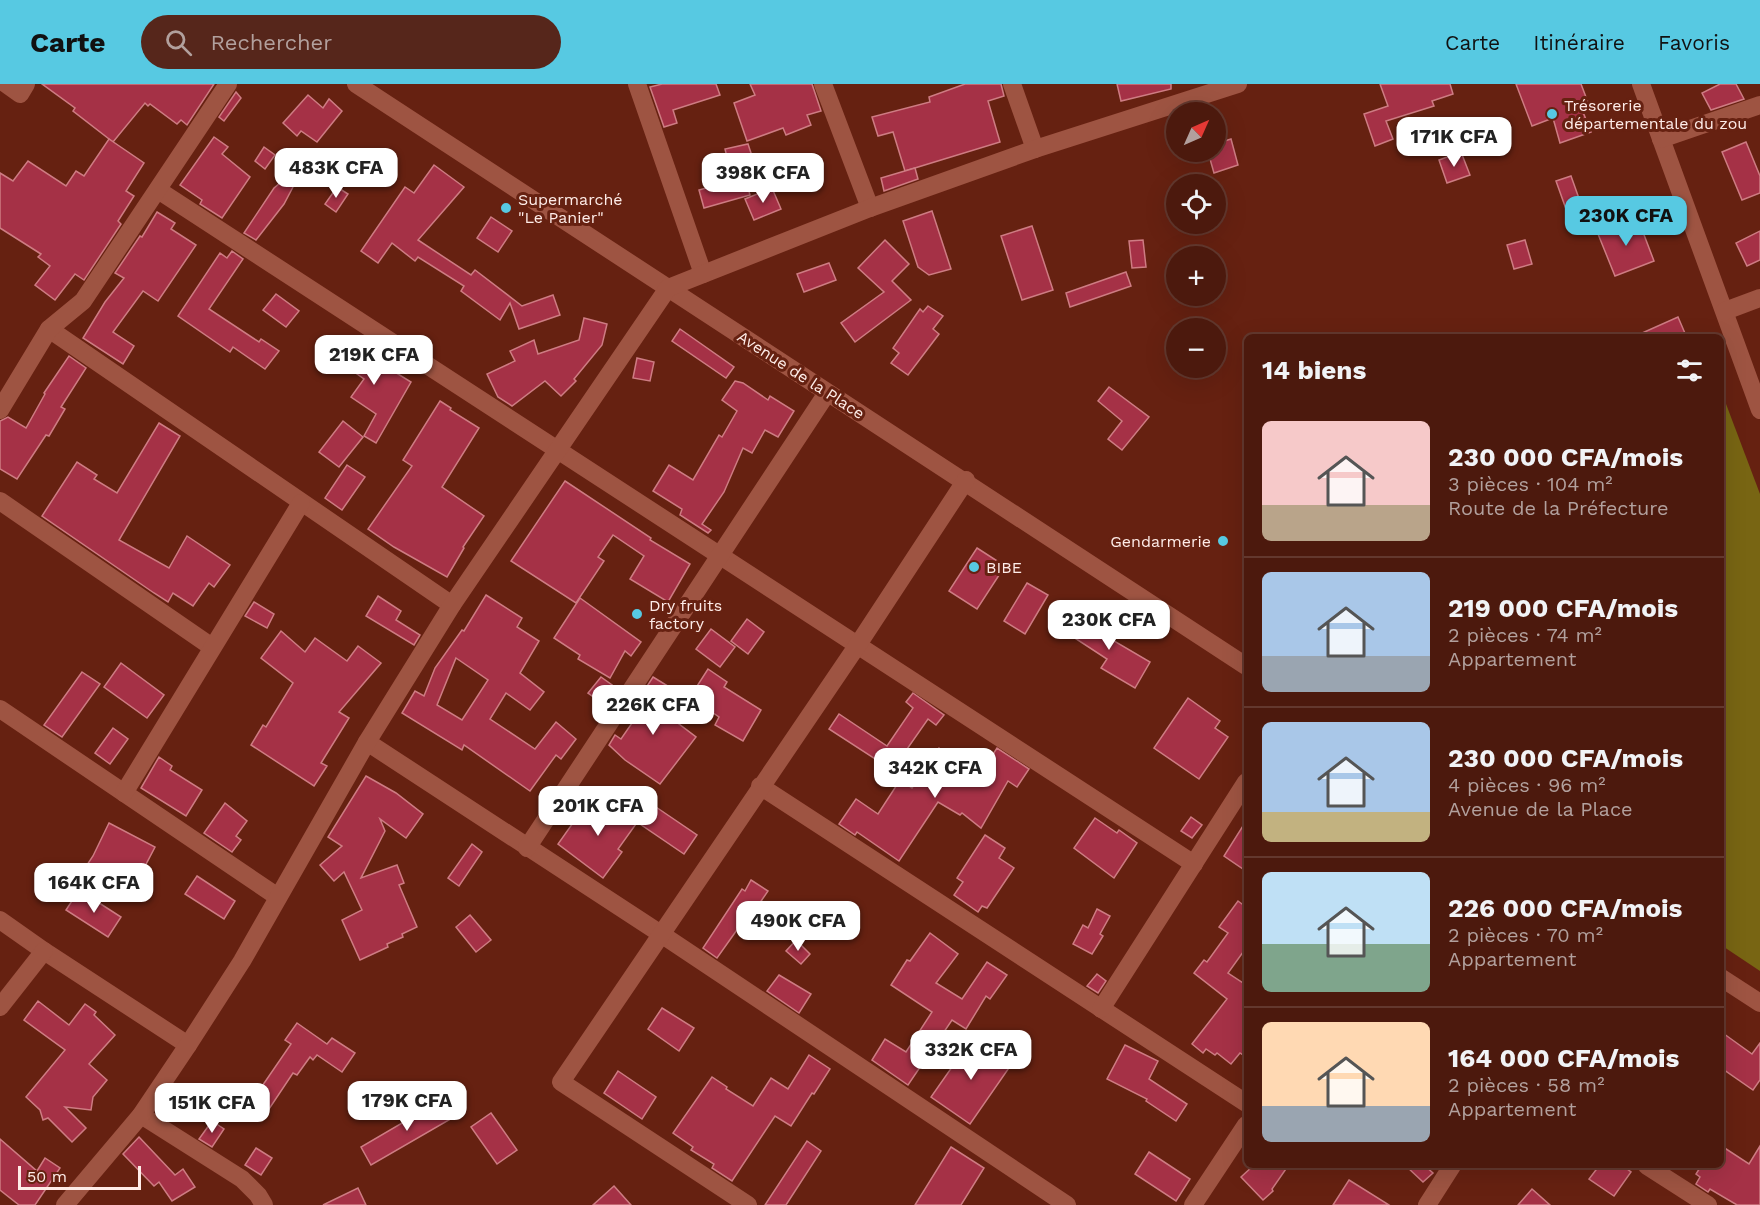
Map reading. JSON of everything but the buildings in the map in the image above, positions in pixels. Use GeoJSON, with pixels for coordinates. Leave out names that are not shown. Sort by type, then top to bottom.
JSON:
{"type":"FeatureCollection","features":[{"type":"Feature","properties":{"kind":"street"},"geometry":{"type":"LineString","coordinates":[[6,84],[20,94],[26,84]]}},
{"type":"Feature","properties":{"kind":"street"},"geometry":{"type":"LineString","coordinates":[[0,410],[49,329],[83,301],[228,84]]}},
{"type":"Feature","properties":{"kind":"street","name":"Avenue de la Place"},"geometry":{"type":"LineString","coordinates":[[356,84],[827,393],[966,480],[1244,665]]}},
{"type":"Feature","properties":{"kind":"street"},"geometry":{"type":"LineString","coordinates":[[637,84],[703,274]]}},
{"type":"Feature","properties":{"kind":"street"},"geometry":{"type":"LineString","coordinates":[[823,84],[870,208]]}},
{"type":"Feature","properties":{"kind":"street"},"geometry":{"type":"LineString","coordinates":[[1012,84],[1035,149]]}},
{"type":"Feature","properties":{"kind":"street"},"geometry":{"type":"LineString","coordinates":[[65,1205],[141,1115],[188,1045],[242,961],[367,742],[452,605],[668,288],[870,208],[1035,149],[1238,84]]}},
{"type":"Feature","properties":{"kind":"street"},"geometry":{"type":"LineString","coordinates":[[1641,84],[1725,311],[1729,347],[1760,410]]}},
{"type":"Feature","properties":{"kind":"street"},"geometry":{"type":"LineString","coordinates":[[1661,139],[1760,105]]}},
{"type":"Feature","properties":{"kind":"street"},"geometry":{"type":"LineString","coordinates":[[158,190],[721,556],[859,643],[1194,864]]}},
{"type":"Feature","properties":{"kind":"street"},"geometry":{"type":"LineString","coordinates":[[1725,311],[1760,298]]}},
{"type":"Feature","properties":{"kind":"street"},"geometry":{"type":"LineString","coordinates":[[49,329],[452,605]]}},
{"type":"Feature","properties":{"kind":"street"},"geometry":{"type":"LineString","coordinates":[[527,848],[827,393]]}},
{"type":"Feature","properties":{"kind":"street"},"geometry":{"type":"LineString","coordinates":[[748,1205],[561,1082],[859,643],[966,480]]}},
{"type":"Feature","properties":{"kind":"street"},"geometry":{"type":"LineString","coordinates":[[0,501],[212,647]]}},
{"type":"Feature","properties":{"kind":"street"},"geometry":{"type":"LineString","coordinates":[[124,793],[301,503]]}},
{"type":"Feature","properties":{"kind":"street"},"geometry":{"type":"LineString","coordinates":[[0,710],[278,897]]}},
{"type":"Feature","properties":{"kind":"street"},"geometry":{"type":"LineString","coordinates":[[367,742],[661,934],[1067,1205]]}},
{"type":"Feature","properties":{"kind":"street"},"geometry":{"type":"LineString","coordinates":[[1101,1009],[1244,785]]}},
{"type":"Feature","properties":{"kind":"street"},"geometry":{"type":"LineString","coordinates":[[760,786],[1244,1102]]}},
{"type":"Feature","properties":{"kind":"street"},"geometry":{"type":"LineString","coordinates":[[0,920],[188,1045]]}},
{"type":"Feature","properties":{"kind":"street"},"geometry":{"type":"LineString","coordinates":[[0,1007],[44,951]]}},
{"type":"Feature","properties":{"kind":"street"},"geometry":{"type":"LineString","coordinates":[[1724,980],[1760,1003]]}},
{"type":"Feature","properties":{"kind":"street"},"geometry":{"type":"LineString","coordinates":[[141,1115],[242,1179],[258,1195],[264,1205]]}},
{"type":"Feature","properties":{"kind":"street"},"geometry":{"type":"LineString","coordinates":[[1193,1205],[1244,1128]]}},
{"type":"Feature","properties":{"kind":"street"},"geometry":{"type":"LineString","coordinates":[[1427,1205],[1451,1168]]}},
{"type":"Feature","properties":{"kind":"street"},"geometry":{"type":"LineString","coordinates":[[1650,1168],[1708,1205]]}},
{"type":"Feature","properties":{"kind":"shaded area"},"geometry":{"type":"Polygon","coordinates":[[[1724,399],[1760,494],[1760,971],[1724,947],[1724,399]]]}},
{"type":"Feature","properties":{"kind":"place","name":"Trésorerie départementale du zou"},"geometry":{"type":"Point","coordinates":[1552,114]}},
{"type":"Feature","properties":{"kind":"place","name":"Supermarché \"Le Panier\""},"geometry":{"type":"Point","coordinates":[506,208]}},
{"type":"Feature","properties":{"kind":"place","name":"Gendarmerie"},"geometry":{"type":"Point","coordinates":[1223,541]}},
{"type":"Feature","properties":{"kind":"place","name":"BIBE"},"geometry":{"type":"Point","coordinates":[974,567]}},
{"type":"Feature","properties":{"kind":"place","name":"Dry fruits factory"},"geometry":{"type":"Point","coordinates":[637,614]}}]}
